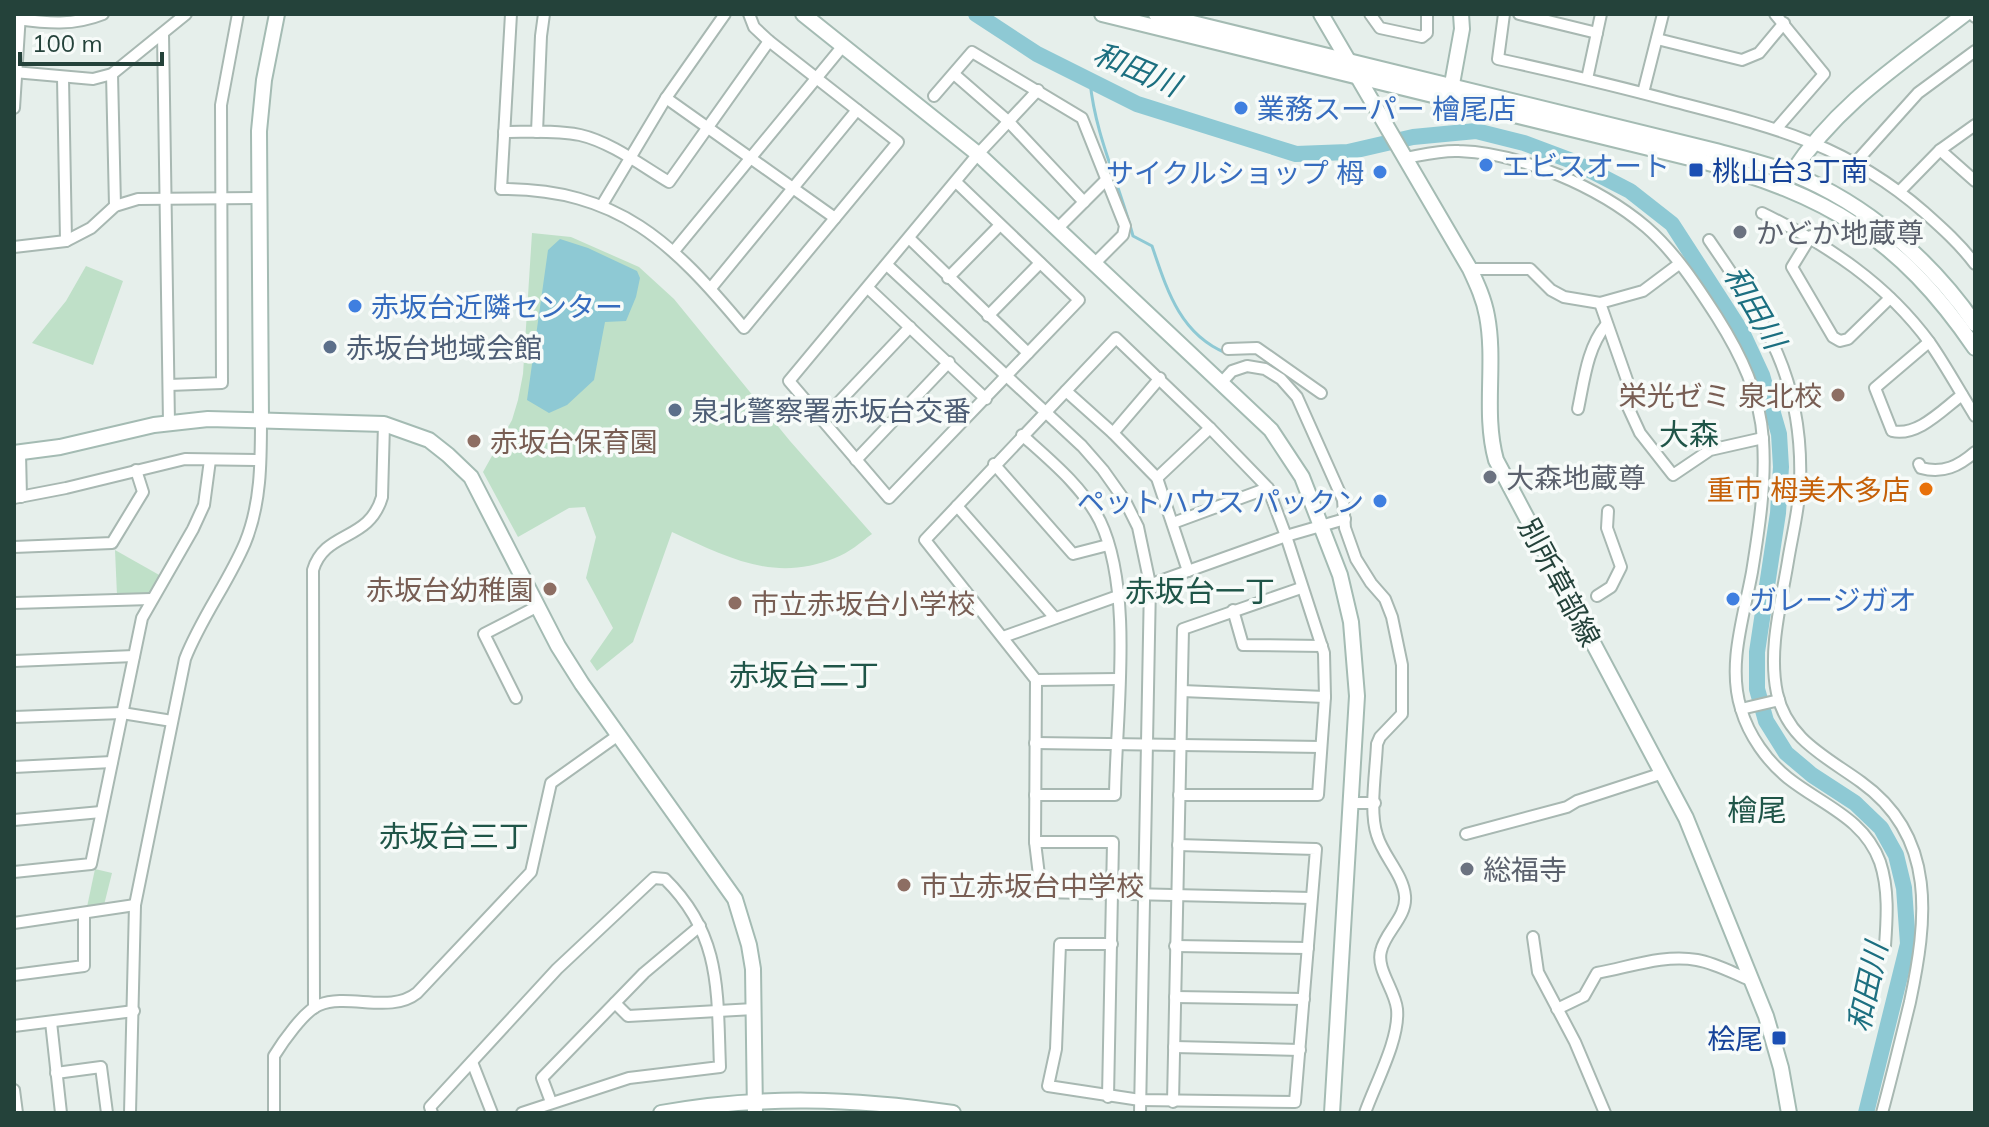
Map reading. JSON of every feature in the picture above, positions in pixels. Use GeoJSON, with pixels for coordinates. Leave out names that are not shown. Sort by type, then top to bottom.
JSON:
{"type":"FeatureCollection","features":[{"type":"Feature","properties":{"kind":"street"},"geometry":{"type":"LineString","coordinates":[[14,108],[18,18],[61,24],[80,23],[103,14]]}},
{"type":"Feature","properties":{"kind":"street"},"geometry":{"type":"LineString","coordinates":[[15,72],[93,79],[112,74],[186,14]]}},
{"type":"Feature","properties":{"kind":"street"},"geometry":{"type":"LineString","coordinates":[[169,385],[222,383],[221,105],[238,14]]}},
{"type":"Feature","properties":{"kind":"street"},"geometry":{"type":"LineString","coordinates":[[130,1113],[135,905],[172,721],[185,659],[194,635],[245,542],[261,480],[257,198],[262,106],[277,14]]}},
{"type":"Feature","properties":{"kind":"street"},"geometry":{"type":"LineString","coordinates":[[511,14],[501,189],[555,192],[602,205],[638,224],[674,251],[711,288],[744,328],[898,142],[769,41],[754,27],[749,14]]}},
{"type":"Feature","properties":{"kind":"street"},"geometry":{"type":"LineString","coordinates":[[537,132],[544,14]]}},
{"type":"Feature","properties":{"kind":"street"},"geometry":{"type":"LineString","coordinates":[[602,205],[666,98],[725,14]]}},
{"type":"Feature","properties":{"kind":"street"},"geometry":{"type":"LineString","coordinates":[[803,14],[978,154],[1058,228],[1271,430],[1302,477],[1346,597],[1355,650],[1357,725],[1332,1113]]}},
{"type":"Feature","properties":{"kind":"street"},"geometry":{"type":"LineString","coordinates":[[1102,14],[1358,77],[1451,93]]}},
{"type":"Feature","properties":{"kind":"street"},"geometry":{"type":"LineString","coordinates":[[1156,14],[1348,60],[1451,93],[1698,160],[1787,180],[1866,215],[1905,244],[1940,279],[1975,324]]}},
{"type":"Feature","properties":{"kind":"street","name":"別所草部線"},"geometry":{"type":"LineString","coordinates":[[1321,14],[1470,269],[1487,316],[1491,437],[1496,460],[1686,818],[1766,1016],[1781,1068],[1789,1113]]}},
{"type":"Feature","properties":{"kind":"street"},"geometry":{"type":"LineString","coordinates":[[1370,14],[1380,28],[1422,37],[1427,33],[1427,14]]}},
{"type":"Feature","properties":{"kind":"street"},"geometry":{"type":"LineString","coordinates":[[1451,93],[1462,29],[1461,14]]}},
{"type":"Feature","properties":{"kind":"street"},"geometry":{"type":"LineString","coordinates":[[1504,14],[1498,59],[1643,93],[1777,128],[1813,141],[1856,162],[1900,191],[1960,244],[1975,264]]}},
{"type":"Feature","properties":{"kind":"street"},"geometry":{"type":"LineString","coordinates":[[1519,14],[1597,33]]}},
{"type":"Feature","properties":{"kind":"street"},"geometry":{"type":"LineString","coordinates":[[1587,79],[1601,14]]}},
{"type":"Feature","properties":{"kind":"street"},"geometry":{"type":"LineString","coordinates":[[1643,93],[1663,14]]}},
{"type":"Feature","properties":{"kind":"street"},"geometry":{"type":"LineString","coordinates":[[1775,14],[1824,74],[1777,128]]}},
{"type":"Feature","properties":{"kind":"street"},"geometry":{"type":"LineString","coordinates":[[1787,180],[1813,141],[1851,101],[1965,14]]}},
{"type":"Feature","properties":{"kind":"street"},"geometry":{"type":"LineString","coordinates":[[1657,39],[1742,60],[1751,59],[1784,23]]}},
{"type":"Feature","properties":{"kind":"street"},"geometry":{"type":"LineString","coordinates":[[163,34],[169,423]]}},
{"type":"Feature","properties":{"kind":"street"},"geometry":{"type":"LineString","coordinates":[[504,132],[584,136],[669,182],[769,41]]}},
{"type":"Feature","properties":{"kind":"street"},"geometry":{"type":"LineString","coordinates":[[674,251],[842,47]]}},
{"type":"Feature","properties":{"kind":"street"},"geometry":{"type":"LineString","coordinates":[[1856,162],[1918,93],[1975,51]]}},
{"type":"Feature","properties":{"kind":"street"},"geometry":{"type":"LineString","coordinates":[[934,96],[972,52],[1082,118],[1125,226],[1123,235],[1095,263]]}},
{"type":"Feature","properties":{"kind":"street"},"geometry":{"type":"LineString","coordinates":[[112,74],[115,206]]}},
{"type":"Feature","properties":{"kind":"street"},"geometry":{"type":"LineString","coordinates":[[954,74],[1008,121],[1084,202]]}},
{"type":"Feature","properties":{"kind":"street"},"geometry":{"type":"LineString","coordinates":[[63,78],[66,241]]}},
{"type":"Feature","properties":{"kind":"street"},"geometry":{"type":"LineString","coordinates":[[956,182],[1079,300],[889,498],[789,381],[978,154],[1038,90]]}},
{"type":"Feature","properties":{"kind":"street"},"geometry":{"type":"LineString","coordinates":[[666,98],[835,218]]}},
{"type":"Feature","properties":{"kind":"street"},"geometry":{"type":"LineString","coordinates":[[711,288],[857,110]]}},
{"type":"Feature","properties":{"kind":"street"},"geometry":{"type":"LineString","coordinates":[[1900,191],[1940,150],[1975,125]]}},
{"type":"Feature","properties":{"kind":"street"},"geometry":{"type":"LineString","coordinates":[[1403,156],[1457,150],[1498,156],[1543,168],[1614,204],[1646,228],[1702,294],[1745,367],[1757,397],[1763,438],[1759,527],[1738,641],[1736,675],[1741,709],[1748,727],[1770,761],[1788,778],[1847,817],[1871,844],[1880,863],[1885,888],[1885,946]]}},
{"type":"Feature","properties":{"kind":"street"},"geometry":{"type":"LineString","coordinates":[[1940,150],[1975,181]]}},
{"type":"Feature","properties":{"kind":"street"},"geometry":{"type":"LineString","coordinates":[[1058,228],[1106,180]]}},
{"type":"Feature","properties":{"kind":"street"},"geometry":{"type":"LineString","coordinates":[[1787,180],[1877,239],[1924,282],[1975,348]]}},
{"type":"Feature","properties":{"kind":"street"},"geometry":{"type":"LineString","coordinates":[[14,247],[66,241],[91,228],[115,206],[138,199],[257,198]]}},
{"type":"Feature","properties":{"kind":"street"},"geometry":{"type":"LineString","coordinates":[[1762,213],[1811,236],[1839,254],[1890,298],[1929,342],[1975,416]]}},
{"type":"Feature","properties":{"kind":"street"},"geometry":{"type":"LineString","coordinates":[[948,278],[1000,225]]}},
{"type":"Feature","properties":{"kind":"street"},"geometry":{"type":"LineString","coordinates":[[1811,236],[1792,267],[1833,337],[1840,341],[1848,339],[1890,298]]}},
{"type":"Feature","properties":{"kind":"street"},"geometry":{"type":"LineString","coordinates":[[909,238],[1028,353]]}},
{"type":"Feature","properties":{"kind":"street"},"geometry":{"type":"LineString","coordinates":[[1709,240],[1752,302],[1773,339],[1786,370],[1797,418],[1800,485],[1776,636],[1774,665],[1779,700],[1788,724],[1799,737],[1881,799],[1906,831],[1913,848],[1923,904],[1922,940],[1898,1057],[1882,1113]]}},
{"type":"Feature","properties":{"kind":"street"},"geometry":{"type":"LineString","coordinates":[[988,316],[1040,263]]}},
{"type":"Feature","properties":{"kind":"street"},"geometry":{"type":"LineString","coordinates":[[1470,269],[1530,269],[1551,290],[1564,297],[1600,303],[1643,291],[1679,264]]}},
{"type":"Feature","properties":{"kind":"street"},"geometry":{"type":"LineString","coordinates":[[887,265],[1082,446],[1125,501],[1138,527],[1150,584],[1140,1113]]}},
{"type":"Feature","properties":{"kind":"street"},"geometry":{"type":"LineString","coordinates":[[868,288],[986,399]]}},
{"type":"Feature","properties":{"kind":"street"},"geometry":{"type":"LineString","coordinates":[[1600,303],[1627,380],[1628,407],[1640,433],[1673,475],[1710,450],[1763,438]]}},
{"type":"Feature","properties":{"kind":"street"},"geometry":{"type":"LineString","coordinates":[[1578,409],[1588,362],[1598,335],[1606,325]]}},
{"type":"Feature","properties":{"kind":"street"},"geometry":{"type":"LineString","coordinates":[[822,420],[910,327]]}},
{"type":"Feature","properties":{"kind":"street"},"geometry":{"type":"LineString","coordinates":[[1179,795],[1318,795],[1325,697],[1322,646],[1268,488],[1160,378],[1116,338],[925,540],[1036,680],[1035,842],[1041,892],[1311,898]]}},
{"type":"Feature","properties":{"kind":"street"},"geometry":{"type":"LineString","coordinates":[[1929,342],[1875,388],[1892,431],[1903,434],[1918,428],[1962,395]]}},
{"type":"Feature","properties":{"kind":"street"},"geometry":{"type":"LineString","coordinates":[[1228,349],[1257,348],[1321,393],[1297,397]]}},
{"type":"Feature","properties":{"kind":"street"},"geometry":{"type":"LineString","coordinates":[[856,460],[949,362]]}},
{"type":"Feature","properties":{"kind":"street"},"geometry":{"type":"LineString","coordinates":[[1222,382],[1232,371],[1247,366],[1265,369],[1281,379],[1297,397],[1343,500],[1356,559],[1385,599],[1402,665],[1402,714],[1377,744],[1375,803],[1375,831],[1403,886],[1405,898],[1404,908],[1381,951],[1380,963],[1395,995],[1397,1013],[1394,1034],[1365,1113]]}},
{"type":"Feature","properties":{"kind":"street"},"geometry":{"type":"LineString","coordinates":[[1113,433],[1160,378]]}},
{"type":"Feature","properties":{"kind":"street"},"geometry":{"type":"LineString","coordinates":[[1066,391],[1157,478],[1188,571]]}},
{"type":"Feature","properties":{"kind":"street"},"geometry":{"type":"LineString","coordinates":[[260,460],[185,459],[18,497],[17,453],[169,423],[208,419],[384,424],[429,440],[471,477],[558,646],[617,736],[704,852],[735,899],[749,945],[754,1009],[755,1106]]}},
{"type":"Feature","properties":{"kind":"street"},"geometry":{"type":"LineString","coordinates":[[314,1008],[313,570],[320,552],[364,527],[379,506],[382,497],[384,424]]}},
{"type":"Feature","properties":{"kind":"street"},"geometry":{"type":"LineString","coordinates":[[1157,478],[1210,428]]}},
{"type":"Feature","properties":{"kind":"street"},"geometry":{"type":"LineString","coordinates":[[1022,435],[1066,474],[1085,497],[1100,522],[1120,595],[1115,795],[1035,795]]}},
{"type":"Feature","properties":{"kind":"street"},"geometry":{"type":"LineString","coordinates":[[1919,464],[1928,470],[1950,468],[1961,465],[1975,452]]}},
{"type":"Feature","properties":{"kind":"street"},"geometry":{"type":"LineString","coordinates":[[14,872],[91,864],[142,618],[204,505],[210,460]]}},
{"type":"Feature","properties":{"kind":"street"},"geometry":{"type":"LineString","coordinates":[[994,464],[1073,554],[1108,545]]}},
{"type":"Feature","properties":{"kind":"street"},"geometry":{"type":"LineString","coordinates":[[14,547],[112,543],[143,492],[136,470]]}},
{"type":"Feature","properties":{"kind":"street"},"geometry":{"type":"LineString","coordinates":[[1173,523],[1268,488]]}},
{"type":"Feature","properties":{"kind":"street"},"geometry":{"type":"LineString","coordinates":[[957,506],[1055,618]]}},
{"type":"Feature","properties":{"kind":"street"},"geometry":{"type":"LineString","coordinates":[[1597,596],[1611,587],[1621,567],[1607,528],[1608,511]]}},
{"type":"Feature","properties":{"kind":"street"},"geometry":{"type":"LineString","coordinates":[[1003,637],[1286,536],[1345,519]]}},
{"type":"Feature","properties":{"kind":"street"},"geometry":{"type":"LineString","coordinates":[[1173,1102],[1183,629],[1301,588]]}},
{"type":"Feature","properties":{"kind":"street"},"geometry":{"type":"LineString","coordinates":[[14,603],[151,599]]}},
{"type":"Feature","properties":{"kind":"street"},"geometry":{"type":"LineString","coordinates":[[516,698],[484,634],[538,606]]}},
{"type":"Feature","properties":{"kind":"street"},"geometry":{"type":"LineString","coordinates":[[1233,610],[1243,645],[1322,646]]}},
{"type":"Feature","properties":{"kind":"street"},"geometry":{"type":"LineString","coordinates":[[14,661],[134,656]]}},
{"type":"Feature","properties":{"kind":"street"},"geometry":{"type":"LineString","coordinates":[[1036,680],[1118,679]]}},
{"type":"Feature","properties":{"kind":"street"},"geometry":{"type":"LineString","coordinates":[[1182,691],[1325,697]]}},
{"type":"Feature","properties":{"kind":"street"},"geometry":{"type":"LineString","coordinates":[[1741,709],[1779,700]]}},
{"type":"Feature","properties":{"kind":"street"},"geometry":{"type":"LineString","coordinates":[[14,717],[122,713],[172,721]]}},
{"type":"Feature","properties":{"kind":"street"},"geometry":{"type":"LineString","coordinates":[[274,1113],[274,1056],[314,1008],[330,1003],[404,1001],[417,993],[531,872],[551,783],[617,736]]}},
{"type":"Feature","properties":{"kind":"street"},"geometry":{"type":"LineString","coordinates":[[1035,743],[1321,747]]}},
{"type":"Feature","properties":{"kind":"street"},"geometry":{"type":"LineString","coordinates":[[14,767],[112,762]]}},
{"type":"Feature","properties":{"kind":"street"},"geometry":{"type":"LineString","coordinates":[[1466,834],[1567,807],[1663,773]]}},
{"type":"Feature","properties":{"kind":"street"},"geometry":{"type":"LineString","coordinates":[[1352,803],[1375,803]]}},
{"type":"Feature","properties":{"kind":"street"},"geometry":{"type":"LineString","coordinates":[[14,820],[101,812]]}},
{"type":"Feature","properties":{"kind":"street"},"geometry":{"type":"LineString","coordinates":[[1035,842],[1113,842],[1108,1097]]}},
{"type":"Feature","properties":{"kind":"street"},"geometry":{"type":"LineString","coordinates":[[1112,944],[1060,944],[1056,1049],[1048,1086],[1140,1100],[1295,1102],[1316,849],[1178,845]]}},
{"type":"Feature","properties":{"kind":"street"},"geometry":{"type":"LineString","coordinates":[[432,1113],[430,1107],[557,969],[654,878],[665,879],[686,900],[700,926],[714,966],[720,1067],[629,1078],[522,1113]]}},
{"type":"Feature","properties":{"kind":"street"},"geometry":{"type":"LineString","coordinates":[[14,923],[135,905]]}},
{"type":"Feature","properties":{"kind":"street"},"geometry":{"type":"LineString","coordinates":[[14,975],[84,966],[84,913]]}},
{"type":"Feature","properties":{"kind":"street"},"geometry":{"type":"LineString","coordinates":[[551,1102],[542,1078],[644,973],[700,926]]}},
{"type":"Feature","properties":{"kind":"street"},"geometry":{"type":"LineString","coordinates":[[1533,937],[1538,972],[1575,1042],[1605,1113]]}},
{"type":"Feature","properties":{"kind":"street"},"geometry":{"type":"LineString","coordinates":[[1175,946],[1308,948]]}},
{"type":"Feature","properties":{"kind":"street"},"geometry":{"type":"LineString","coordinates":[[1557,1009],[1584,996],[1597,973],[1649,962],[1678,958],[1698,960],[1750,980]]}},
{"type":"Feature","properties":{"kind":"street"},"geometry":{"type":"LineString","coordinates":[[1175,997],[1304,999]]}},
{"type":"Feature","properties":{"kind":"street"},"geometry":{"type":"LineString","coordinates":[[615,1003],[628,1016],[754,1009]]}},
{"type":"Feature","properties":{"kind":"street"},"geometry":{"type":"LineString","coordinates":[[14,1026],[134,1011]]}},
{"type":"Feature","properties":{"kind":"street"},"geometry":{"type":"LineString","coordinates":[[51,1022],[61,1113]]}},
{"type":"Feature","properties":{"kind":"street"},"geometry":{"type":"LineString","coordinates":[[1174,1047],[1300,1050]]}},
{"type":"Feature","properties":{"kind":"street"},"geometry":{"type":"LineString","coordinates":[[472,1062],[492,1113]]}},
{"type":"Feature","properties":{"kind":"street"},"geometry":{"type":"LineString","coordinates":[[56,1073],[101,1067],[107,1113]]}},
{"type":"Feature","properties":{"kind":"street"},"geometry":{"type":"LineString","coordinates":[[14,1090],[17,1113]]}},
{"type":"Feature","properties":{"kind":"street"},"geometry":{"type":"LineString","coordinates":[[661,1113],[755,1106],[886,1103],[953,1113]]}},
{"type":"Feature","properties":{"kind":"green space"},"geometry":{"type":"Polygon","coordinates":[[[532,233],[571,237],[639,267],[674,299],[790,441],[872,534],[840,556],[792,568],[751,564],[672,532],[633,642],[597,671],[590,661],[613,628],[586,578],[596,537],[585,507],[569,508],[518,537],[483,472],[512,420],[518,400],[523,374],[532,233]]]}},
{"type":"Feature","properties":{"kind":"green space"},"geometry":{"type":"Polygon","coordinates":[[[86,266],[123,281],[93,365],[32,343],[66,301],[86,266]]]}},
{"type":"Feature","properties":{"kind":"green space"},"geometry":{"type":"Polygon","coordinates":[[[115,550],[161,576],[150,593],[117,595],[115,550]]]}},
{"type":"Feature","properties":{"kind":"green space"},"geometry":{"type":"Polygon","coordinates":[[[95,869],[112,873],[104,905],[87,907],[95,869]]]}},
{"type":"Feature","properties":{"kind":"water"},"geometry":{"type":"Polygon","coordinates":[[[560,239],[588,248],[637,271],[640,278],[626,321],[605,322],[594,380],[567,405],[549,413],[527,400],[548,250],[560,239]]]}},
{"type":"Feature","properties":{"kind":"waterway","name":"和田川"},"geometry":{"type":"LineString","coordinates":[[976,14],[1037,54],[1137,104],[1296,154],[1348,152],[1413,137],[1476,131],[1524,143],[1572,161],[1630,191],[1672,224],[1743,334],[1762,375],[1779,434],[1781,467],[1778,513],[1757,652],[1757,689],[1766,721],[1786,753],[1812,775],[1855,803],[1881,828],[1896,855],[1904,888],[1908,944],[1866,1113]]}},
{"type":"Feature","properties":{"kind":"waterway"},"geometry":{"type":"LineString","coordinates":[[1090,81],[1102,140],[1133,236],[1152,246],[1163,279],[1186,322],[1210,345],[1226,353]]}},
{"type":"Feature","properties":{"kind":"place","name":"業務スーパー 檜尾店"},"geometry":{"type":"Point","coordinates":[1241,108]}},
{"type":"Feature","properties":{"kind":"place","name":"エビスオート"},"geometry":{"type":"Point","coordinates":[1486,165]}},
{"type":"Feature","properties":{"kind":"place","name":"桃山台3丁南"},"geometry":{"type":"Point","coordinates":[1696,170]}},
{"type":"Feature","properties":{"kind":"place","name":"サイクルショップ 栂"},"geometry":{"type":"Point","coordinates":[1380,172]}},
{"type":"Feature","properties":{"kind":"place","name":"かどか地蔵尊"},"geometry":{"type":"Point","coordinates":[1740,232]}},
{"type":"Feature","properties":{"kind":"place","name":"赤坂台近隣センター"},"geometry":{"type":"Point","coordinates":[355,306]}},
{"type":"Feature","properties":{"kind":"place","name":"赤坂台地域会館"},"geometry":{"type":"Point","coordinates":[330,347]}},
{"type":"Feature","properties":{"kind":"place","name":"栄光ゼミ 泉北校"},"geometry":{"type":"Point","coordinates":[1838,395]}},
{"type":"Feature","properties":{"kind":"place","name":"泉北警察署赤坂台交番"},"geometry":{"type":"Point","coordinates":[675,410]}},
{"type":"Feature","properties":{"kind":"place","name":"赤坂台保育園"},"geometry":{"type":"Point","coordinates":[474,441]}},
{"type":"Feature","properties":{"kind":"place","name":"大森地蔵尊"},"geometry":{"type":"Point","coordinates":[1490,477]}},
{"type":"Feature","properties":{"kind":"place","name":"重市 栂美木多店"},"geometry":{"type":"Point","coordinates":[1926,489]}},
{"type":"Feature","properties":{"kind":"place","name":"ペットハウス パックン"},"geometry":{"type":"Point","coordinates":[1380,501]}},
{"type":"Feature","properties":{"kind":"place","name":"赤坂台幼稚園"},"geometry":{"type":"Point","coordinates":[550,589]}},
{"type":"Feature","properties":{"kind":"place","name":"ガレージガオ"},"geometry":{"type":"Point","coordinates":[1733,599]}},
{"type":"Feature","properties":{"kind":"place","name":"市立赤坂台小学校"},"geometry":{"type":"Point","coordinates":[735,603]}},
{"type":"Feature","properties":{"kind":"place","name":"総福寺"},"geometry":{"type":"Point","coordinates":[1467,869]}},
{"type":"Feature","properties":{"kind":"place","name":"市立赤坂台中学校"},"geometry":{"type":"Point","coordinates":[904,885]}},
{"type":"Feature","properties":{"kind":"place","name":"桧尾"},"geometry":{"type":"Point","coordinates":[1779,1038]}},
{"type":"Feature","properties":{"kind":"district","name":"大森"},"geometry":{"type":"Point","coordinates":[1689,434]}},
{"type":"Feature","properties":{"kind":"district","name":"赤坂台一丁"},"geometry":{"type":"Point","coordinates":[1200,591]}},
{"type":"Feature","properties":{"kind":"district","name":"赤坂台二丁"},"geometry":{"type":"Point","coordinates":[804,675]}},
{"type":"Feature","properties":{"kind":"district","name":"檜尾"},"geometry":{"type":"Point","coordinates":[1757,810]}},
{"type":"Feature","properties":{"kind":"district","name":"赤坂台三丁"},"geometry":{"type":"Point","coordinates":[454,836]}}]}
